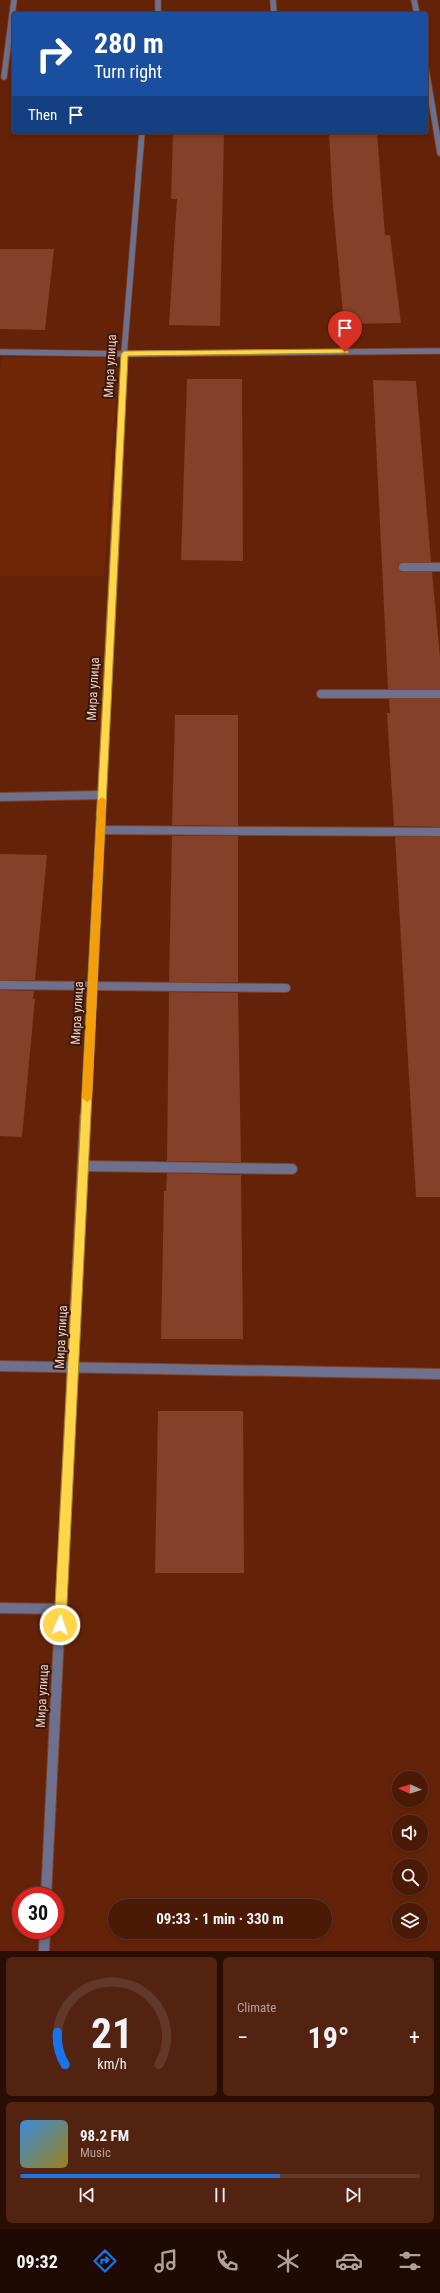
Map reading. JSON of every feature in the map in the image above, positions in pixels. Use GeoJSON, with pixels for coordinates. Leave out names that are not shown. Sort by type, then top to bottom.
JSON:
{"type":"FeatureCollection","features":[{"type":"Feature","properties":{"kind":"street"},"geometry":{"type":"LineString","coordinates":[[12,12],[14,0]]}},
{"type":"Feature","properties":{"kind":"street"},"geometry":{"type":"LineString","coordinates":[[158,0],[158,12]]}},
{"type":"Feature","properties":{"kind":"street"},"geometry":{"type":"LineString","coordinates":[[273,0],[274,12]]}},
{"type":"Feature","properties":{"kind":"street"},"geometry":{"type":"LineString","coordinates":[[414,0],[417,12]]}},
{"type":"Feature","properties":{"kind":"street"},"geometry":{"type":"LineString","coordinates":[[4,77],[12,15]]}},
{"type":"Feature","properties":{"kind":"street"},"geometry":{"type":"LineString","coordinates":[[428,81],[440,153]]}},
{"type":"Feature","properties":{"kind":"street","name":"Мира улица"},"geometry":{"type":"LineString","coordinates":[[46,1887],[124,354],[142,134]]}},
{"type":"Feature","properties":{"kind":"street"},"geometry":{"type":"LineString","coordinates":[[0,352],[124,354],[440,351]]}},
{"type":"Feature","properties":{"kind":"street"},"geometry":{"type":"LineString","coordinates":[[403,567],[440,567]]}},
{"type":"Feature","properties":{"kind":"street"},"geometry":{"type":"LineString","coordinates":[[321,694],[440,694]]}},
{"type":"Feature","properties":{"kind":"street"},"geometry":{"type":"LineString","coordinates":[[0,796],[102,795]]}},
{"type":"Feature","properties":{"kind":"street"},"geometry":{"type":"LineString","coordinates":[[100,830],[440,832]]}},
{"type":"Feature","properties":{"kind":"street"},"geometry":{"type":"LineString","coordinates":[[0,985],[286,988]]}},
{"type":"Feature","properties":{"kind":"street"},"geometry":{"type":"LineString","coordinates":[[84,1166],[292,1169]]}},
{"type":"Feature","properties":{"kind":"street"},"geometry":{"type":"LineString","coordinates":[[0,1366],[440,1374]]}},
{"type":"Feature","properties":{"kind":"street"},"geometry":{"type":"LineString","coordinates":[[0,1608],[61,1609]]}},
{"type":"Feature","properties":{"kind":"street"},"geometry":{"type":"LineString","coordinates":[[44,1951],[45,1939]]}},
{"type":"Feature","properties":{"kind":"shaded area"},"geometry":{"type":"Polygon","coordinates":[[[2,358],[118,358],[104,576],[0,576],[0,373],[2,358]]]}},
{"type":"Feature","properties":{"kind":"building"},"geometry":{"type":"Polygon","coordinates":[[[173,134],[224,134],[220,326],[169,325],[177,199],[171,199],[173,134]]]}},
{"type":"Feature","properties":{"kind":"building"},"geometry":{"type":"Polygon","coordinates":[[[329,134],[377,134],[385,235],[390,235],[401,323],[344,324],[333,207],[329,134]]]}},
{"type":"Feature","properties":{"kind":"building"},"geometry":{"type":"Polygon","coordinates":[[[0,249],[54,249],[45,330],[0,329],[0,249]]]}},
{"type":"Feature","properties":{"kind":"building"},"geometry":{"type":"Polygon","coordinates":[[[187,379],[242,379],[243,561],[181,560],[187,379]]]}},
{"type":"Feature","properties":{"kind":"building"},"geometry":{"type":"Polygon","coordinates":[[[373,380],[416,381],[431,562],[403,562],[398,567],[403,572],[432,572],[440,658],[440,689],[388,689],[373,380]]]}},
{"type":"Feature","properties":{"kind":"building"},"geometry":{"type":"Polygon","coordinates":[[[389,699],[440,699],[440,827],[394,826],[387,713],[390,713],[389,699]]]}},
{"type":"Feature","properties":{"kind":"building"},"geometry":{"type":"Polygon","coordinates":[[[175,715],[238,715],[238,826],[172,825],[175,715]]]}},
{"type":"Feature","properties":{"kind":"building"},"geometry":{"type":"Polygon","coordinates":[[[172,836],[238,836],[238,982],[169,982],[172,836]]]}},
{"type":"Feature","properties":{"kind":"building"},"geometry":{"type":"Polygon","coordinates":[[[395,837],[440,837],[440,1197],[416,1197],[395,837]]]}},
{"type":"Feature","properties":{"kind":"building"},"geometry":{"type":"Polygon","coordinates":[[[0,854],[47,855],[35,980],[0,980],[0,854]]]}},
{"type":"Feature","properties":{"kind":"building"},"geometry":{"type":"Polygon","coordinates":[[[0,990],[34,991],[33,999],[35,999],[22,1137],[0,1136],[0,990]]]}},
{"type":"Feature","properties":{"kind":"building"},"geometry":{"type":"Polygon","coordinates":[[[169,992],[238,993],[241,1162],[167,1161],[169,992]]]}},
{"type":"Feature","properties":{"kind":"building"},"geometry":{"type":"Polygon","coordinates":[[[167,1173],[241,1175],[243,1339],[161,1339],[164,1191],[166,1191],[167,1173]]]}},
{"type":"Feature","properties":{"kind":"building"},"geometry":{"type":"Polygon","coordinates":[[[158,1411],[243,1411],[244,1573],[155,1573],[158,1411]]]}},
{"type":"Feature","properties":{"kind":"slow traffic"},"geometry":{"type":"LineString","coordinates":[[87,1098],[102,800]]}},
{"type":"Feature","properties":{"kind":"route"},"geometry":{"type":"LineString","coordinates":[[60,1625],[124,354],[345,352]]}}]}
